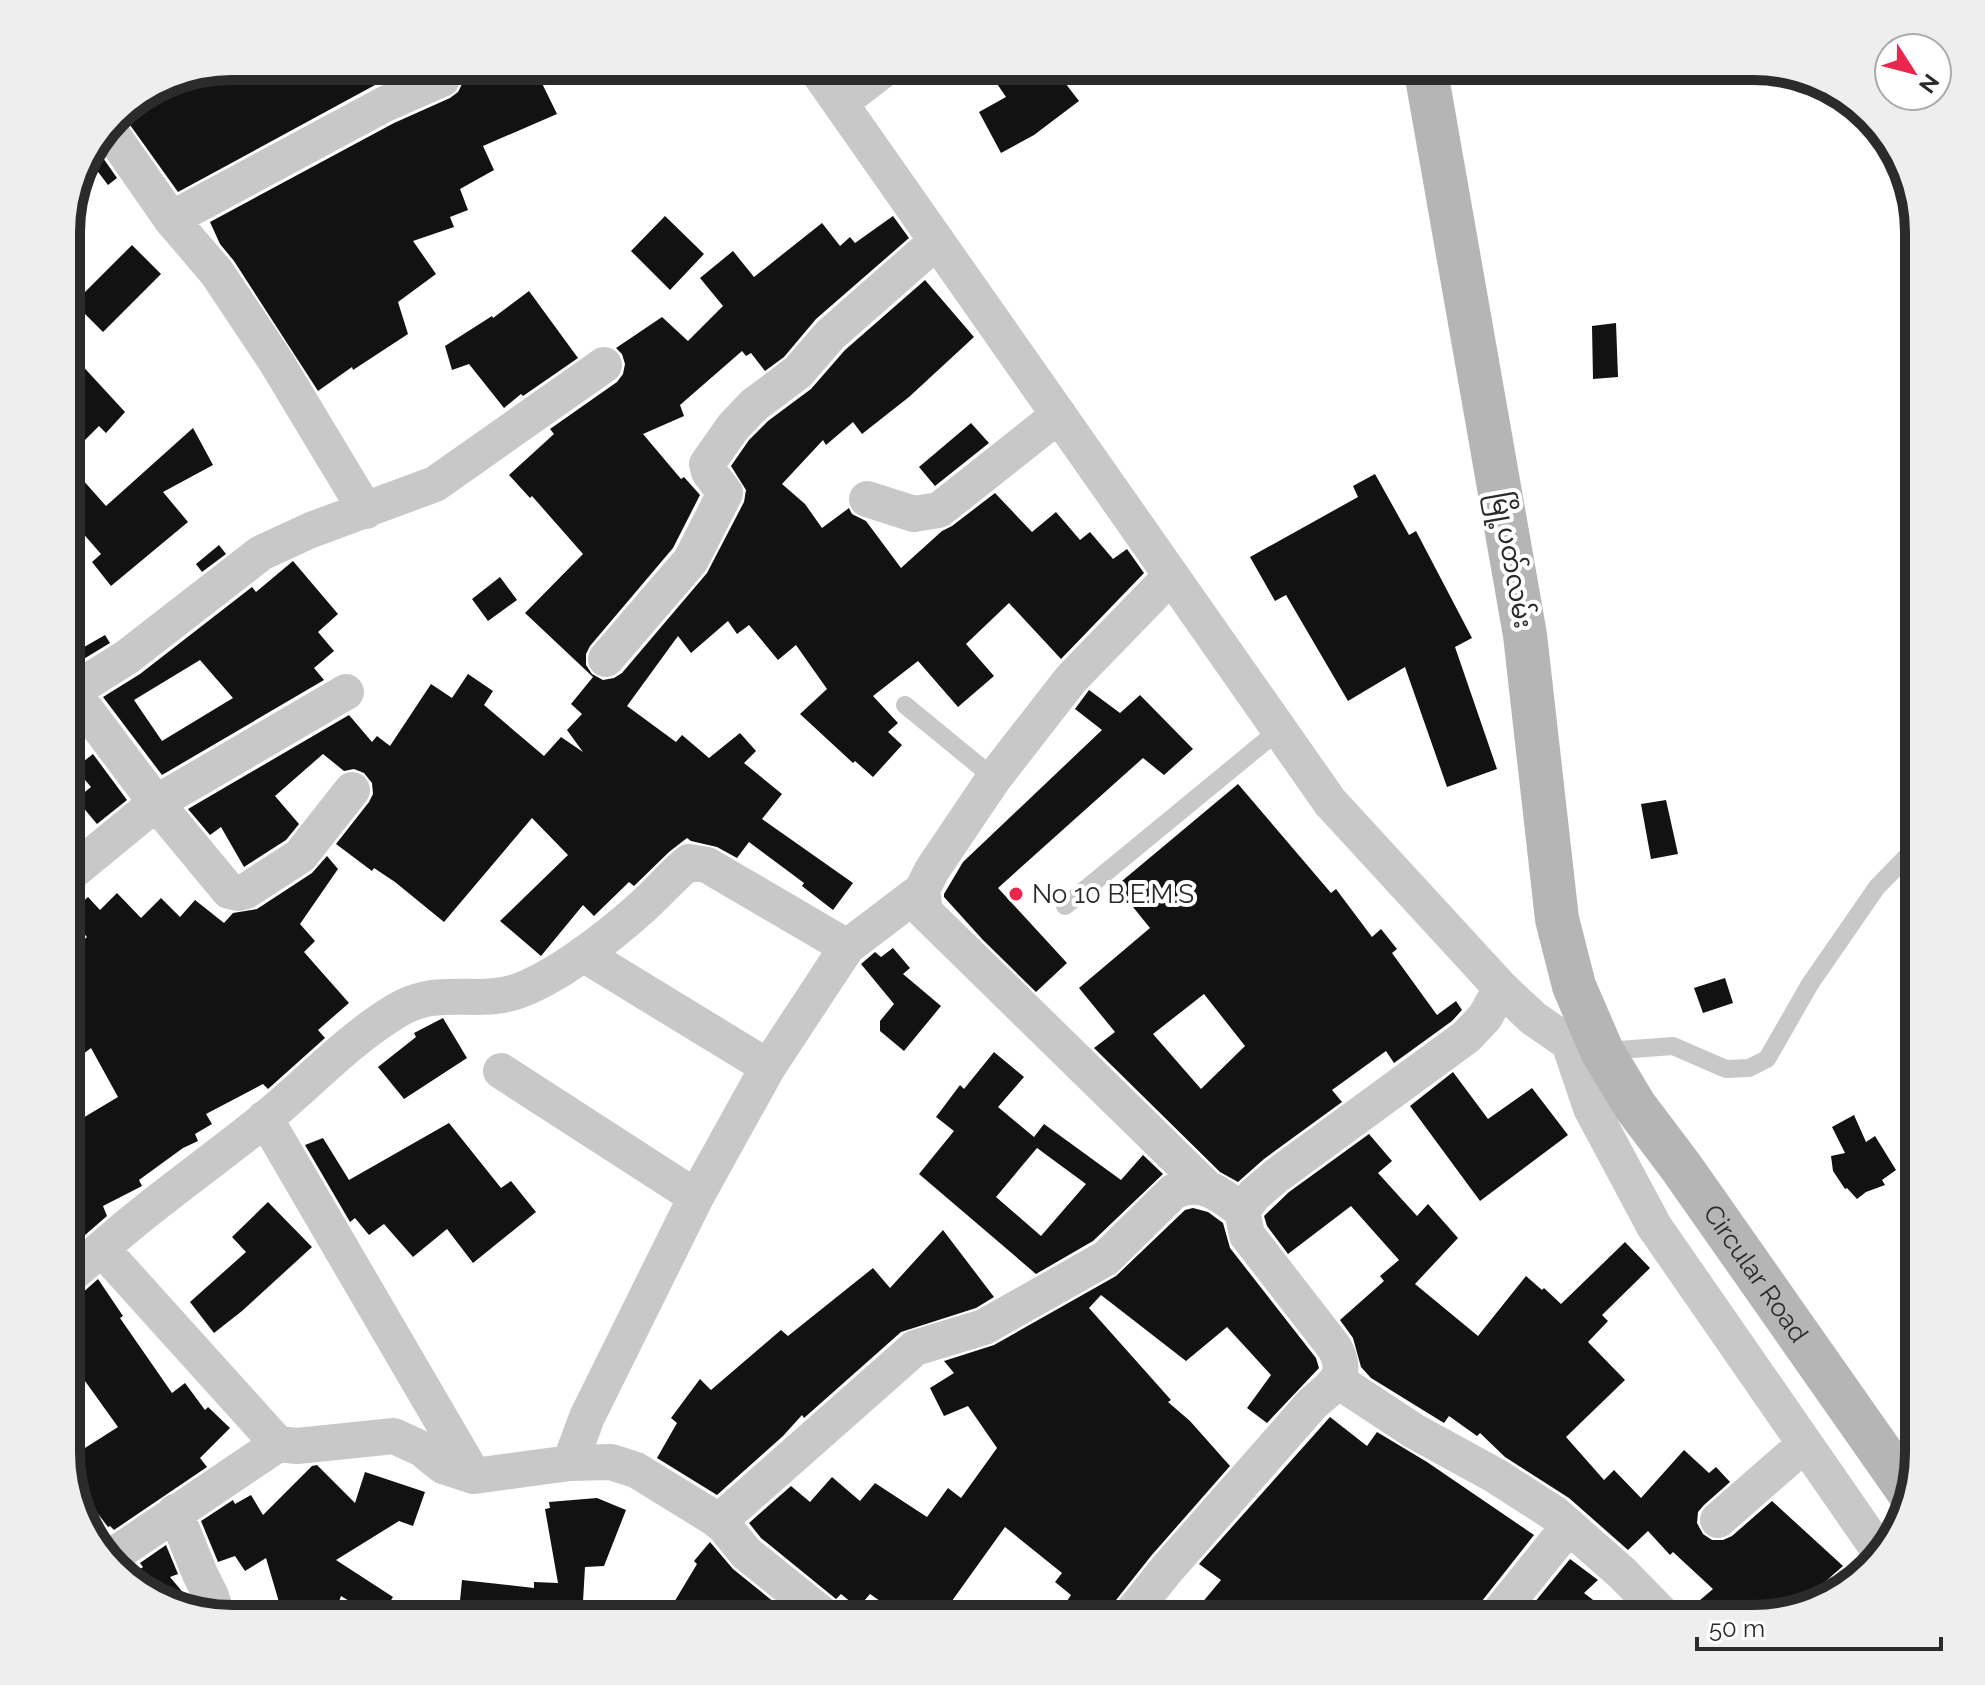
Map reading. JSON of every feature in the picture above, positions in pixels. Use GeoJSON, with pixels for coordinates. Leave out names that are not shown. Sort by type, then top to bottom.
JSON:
{"type":"FeatureCollection","features":[{"type":"Feature","properties":{"kind":"main road","name":"မြို့ပတ်လမ်း"},"geometry":{"type":"LineString","coordinates":[[1427,80],[1525,635],[1557,919],[1585,1047]]}},
{"type":"Feature","properties":{"kind":"main road","name":"Circular Road"},"geometry":{"type":"LineString","coordinates":[[1585,1047],[1635,1106],[1902,1482]]}},
{"type":"Feature","properties":{"kind":"street"},"geometry":{"type":"LineString","coordinates":[[171,219],[385,104],[440,80]]}},
{"type":"Feature","properties":{"kind":"street"},"geometry":{"type":"LineString","coordinates":[[824,80],[1330,802],[1501,988],[1533,1018],[1585,1047],[1591,1108],[1654,1226],[1874,1544]]}},
{"type":"Feature","properties":{"kind":"street"},"geometry":{"type":"LineString","coordinates":[[840,103],[870,80]]}},
{"type":"Feature","properties":{"kind":"street"},"geometry":{"type":"LineString","coordinates":[[114,137],[171,219],[226,285],[366,511]]}},
{"type":"Feature","properties":{"kind":"street"},"geometry":{"type":"LineString","coordinates":[[606,659],[691,560],[725,493],[709,472],[707,464],[733,427],[754,405],[798,372],[830,335],[937,241]]}},
{"type":"Feature","properties":{"kind":"street"},"geometry":{"type":"LineString","coordinates":[[80,682],[127,657],[261,553],[415,493],[444,478],[604,365]]}},
{"type":"Feature","properties":{"kind":"street"},"geometry":{"type":"LineString","coordinates":[[867,499],[914,514],[939,510],[1059,415]]}},
{"type":"Feature","properties":{"kind":"street"},"geometry":{"type":"LineString","coordinates":[[570,1463],[587,1417],[696,1197],[768,1067],[847,947],[922,890],[932,870],[994,778],[1071,679],[1170,577]]}},
{"type":"Feature","properties":{"kind":"street"},"geometry":{"type":"LineString","coordinates":[[80,865],[156,803],[346,692]]}},
{"type":"Feature","properties":{"kind":"street"},"geometry":{"type":"LineString","coordinates":[[80,700],[156,803],[229,891],[238,893],[300,856],[352,790]]}},
{"type":"Feature","properties":{"kind":"street"},"geometry":{"type":"LineString","coordinates":[[80,1267],[359,1038],[398,1010],[421,1000],[514,992],[583,954],[641,908],[689,862],[707,865],[847,947]]}},
{"type":"Feature","properties":{"kind":"street"},"geometry":{"type":"LineString","coordinates":[[922,890],[925,912],[1206,1187],[1220,1193],[1242,1211],[1247,1235],[1341,1359],[1338,1381],[1312,1404],[1138,1605]]}},
{"type":"Feature","properties":{"kind":"street"},"geometry":{"type":"LineString","coordinates":[[583,954],[768,1067]]}},
{"type":"Feature","properties":{"kind":"street"},"geometry":{"type":"LineString","coordinates":[[1242,1211],[1254,1195],[1276,1176],[1466,1037],[1485,1017],[1501,988]]}},
{"type":"Feature","properties":{"kind":"street"},"geometry":{"type":"LineString","coordinates":[[501,1071],[696,1197]]}},
{"type":"Feature","properties":{"kind":"street"},"geometry":{"type":"LineString","coordinates":[[265,1118],[474,1476]]}},
{"type":"Feature","properties":{"kind":"street"},"geometry":{"type":"LineString","coordinates":[[714,1518],[725,1516],[915,1348],[984,1327],[1106,1258],[1173,1192],[1183,1187],[1206,1187]]}},
{"type":"Feature","properties":{"kind":"street"},"geometry":{"type":"LineString","coordinates":[[102,1249],[278,1444]]}},
{"type":"Feature","properties":{"kind":"street"},"geometry":{"type":"LineString","coordinates":[[1338,1381],[1414,1431],[1496,1476],[1569,1526],[1642,1605]]}},
{"type":"Feature","properties":{"kind":"street"},"geometry":{"type":"LineString","coordinates":[[118,1552],[278,1444],[297,1446],[394,1436],[422,1449],[443,1466],[474,1476],[570,1463],[611,1462],[625,1465],[714,1518],[746,1553],[811,1605]]}},
{"type":"Feature","properties":{"kind":"street"},"geometry":{"type":"LineString","coordinates":[[1718,1520],[1805,1444]]}},
{"type":"Feature","properties":{"kind":"street"},"geometry":{"type":"LineString","coordinates":[[175,1512],[213,1604]]}},
{"type":"Feature","properties":{"kind":"street"},"geometry":{"type":"LineString","coordinates":[[1505,1605],[1569,1526]]}},
{"type":"Feature","properties":{"kind":"lane"},"geometry":{"type":"LineString","coordinates":[[905,705],[994,778]]}},
{"type":"Feature","properties":{"kind":"lane"},"geometry":{"type":"LineString","coordinates":[[1065,906],[1279,730]]}},
{"type":"Feature","properties":{"kind":"lane"},"geometry":{"type":"LineString","coordinates":[[1585,1047],[1673,1046],[1726,1069],[1749,1068],[1767,1059],[1810,984],[1877,887],[1905,858]]}},
{"type":"Feature","properties":{"kind":"building"},"geometry":{"type":"Polygon","coordinates":[[[387,80],[375,85],[178,192],[128,122],[156,100],[183,88],[213,81],[387,80]]]}},
{"type":"Feature","properties":{"kind":"building"},"geometry":{"type":"Polygon","coordinates":[[[540,80],[557,114],[483,146],[494,170],[460,189],[468,210],[450,217],[454,227],[413,241],[436,274],[398,302],[408,334],[318,391],[220,244],[210,222],[394,123],[450,98],[458,92],[463,82],[540,80]]]}},
{"type":"Feature","properties":{"kind":"building"},"geometry":{"type":"Polygon","coordinates":[[[994,80],[1063,80],[1079,101],[1034,135],[1001,153],[979,112],[1006,97],[994,80]]]}},
{"type":"Feature","properties":{"kind":"building"},"geometry":{"type":"Polygon","coordinates":[[[101,156],[117,178],[108,185],[95,168],[101,156]]]}},
{"type":"Feature","properties":{"kind":"building"},"geometry":{"type":"Polygon","coordinates":[[[665,216],[704,254],[670,290],[631,251],[665,216]]]}},
{"type":"Feature","properties":{"kind":"building"},"geometry":{"type":"Polygon","coordinates":[[[893,216],[909,238],[816,319],[784,357],[765,371],[751,353],[746,356],[742,351],[680,405],[684,416],[643,434],[681,479],[684,477],[700,495],[673,548],[590,646],[586,665],[592,674],[603,680],[622,673],[707,573],[744,502],[746,490],[731,466],[749,440],[768,421],[811,389],[845,350],[925,280],[974,337],[909,397],[862,434],[853,422],[826,445],[823,440],[782,484],[805,504],[822,528],[849,508],[852,514],[866,521],[901,568],[942,531],[995,493],[1032,532],[1056,512],[1080,540],[1090,532],[1113,559],[1127,549],[1144,573],[1061,659],[1009,603],[966,644],[994,676],[958,707],[918,661],[873,696],[898,723],[888,732],[902,745],[873,777],[855,761],[853,763],[800,714],[827,689],[796,645],[778,660],[749,625],[737,634],[728,621],[691,653],[678,636],[627,706],[676,742],[682,735],[709,758],[740,733],[756,751],[744,763],[782,794],[762,819],[853,883],[833,910],[802,886],[804,883],[749,842],[737,858],[717,847],[687,838],[634,886],[629,882],[594,916],[583,905],[541,956],[500,921],[568,855],[532,818],[444,922],[395,882],[374,868],[372,871],[336,844],[369,802],[373,794],[372,783],[364,773],[354,769],[344,771],[323,754],[275,796],[299,824],[286,840],[244,867],[221,827],[210,835],[188,809],[349,715],[372,742],[377,736],[390,746],[431,684],[452,698],[468,674],[493,691],[484,705],[544,756],[561,737],[583,752],[567,730],[582,714],[571,704],[593,677],[525,613],[583,554],[532,496],[530,498],[509,475],[554,434],[550,429],[617,382],[625,364],[616,348],[662,317],[688,341],[723,306],[700,278],[733,251],[754,277],[822,223],[840,246],[850,237],[855,243],[893,216]]]}},
{"type":"Feature","properties":{"kind":"building"},"geometry":{"type":"Polygon","coordinates":[[[132,245],[161,274],[103,332],[80,309],[80,297],[132,245]]]}},
{"type":"Feature","properties":{"kind":"building"},"geometry":{"type":"Polygon","coordinates":[[[529,291],[578,358],[504,408],[469,364],[452,370],[445,346],[493,318],[529,291]]]}},
{"type":"Feature","properties":{"kind":"building"},"geometry":{"type":"Polygon","coordinates":[[[1616,323],[1618,377],[1593,379],[1592,326],[1616,323]]]}},
{"type":"Feature","properties":{"kind":"building"},"geometry":{"type":"Polygon","coordinates":[[[80,363],[125,412],[106,433],[99,426],[80,445],[80,363]]]}},
{"type":"Feature","properties":{"kind":"building"},"geometry":{"type":"Polygon","coordinates":[[[971,423],[989,443],[935,486],[919,467],[971,423]]]}},
{"type":"Feature","properties":{"kind":"building"},"geometry":{"type":"Polygon","coordinates":[[[193,428],[213,465],[163,492],[188,522],[111,586],[92,562],[101,554],[80,530],[80,477],[106,506],[193,428]]]}},
{"type":"Feature","properties":{"kind":"building"},"geometry":{"type":"Polygon","coordinates":[[[1375,474],[1409,535],[1416,531],[1472,638],[1455,647],[1497,769],[1447,787],[1405,667],[1348,701],[1286,595],[1275,601],[1250,557],[1358,497],[1353,486],[1375,474]]]}},
{"type":"Feature","properties":{"kind":"building"},"geometry":{"type":"Polygon","coordinates":[[[219,545],[226,554],[202,572],[196,564],[219,545]]]}},
{"type":"Feature","properties":{"kind":"building"},"geometry":{"type":"Polygon","coordinates":[[[293,561],[338,614],[318,632],[334,651],[314,668],[324,680],[162,775],[103,697],[140,674],[252,587],[256,592],[293,561]],[[200,660],[134,700],[162,741],[233,698],[200,660]]]}},
{"type":"Feature","properties":{"kind":"building"},"geometry":{"type":"Polygon","coordinates":[[[500,577],[517,600],[488,621],[472,599],[500,577]]]}},
{"type":"Feature","properties":{"kind":"building"},"geometry":{"type":"Polygon","coordinates":[[[105,635],[110,643],[80,661],[80,649],[105,635]]]}},
{"type":"Feature","properties":{"kind":"building"},"geometry":{"type":"Polygon","coordinates":[[[1089,690],[1120,713],[1140,695],[1193,749],[1164,775],[1143,758],[998,888],[1067,963],[1036,992],[983,940],[944,894],[963,862],[1102,730],[1075,709],[1089,690]]]}},
{"type":"Feature","properties":{"kind":"building"},"geometry":{"type":"Polygon","coordinates":[[[93,754],[127,800],[97,824],[80,804],[80,796],[91,787],[80,774],[80,764],[93,754]]]}},
{"type":"Feature","properties":{"kind":"building"},"geometry":{"type":"Polygon","coordinates":[[[1238,784],[1331,893],[1336,889],[1372,937],[1381,929],[1397,949],[1392,953],[1437,1015],[1456,1001],[1462,1010],[1452,1021],[1394,1063],[1386,1051],[1332,1090],[1342,1102],[1238,1182],[1220,1172],[1094,1048],[1115,1032],[1079,988],[1150,928],[1116,886],[1238,784]],[[1204,994],[1153,1034],[1201,1089],[1245,1046],[1204,994]]]}},
{"type":"Feature","properties":{"kind":"building"},"geometry":{"type":"Polygon","coordinates":[[[1666,800],[1678,854],[1651,859],[1641,804],[1666,800]]]}},
{"type":"Feature","properties":{"kind":"building"},"geometry":{"type":"Polygon","coordinates":[[[327,856],[338,869],[300,924],[315,941],[304,952],[349,1003],[318,1030],[325,1038],[268,1089],[263,1084],[206,1114],[212,1124],[195,1134],[198,1141],[183,1148],[139,1180],[142,1186],[103,1206],[107,1216],[80,1237],[80,1120],[118,1097],[91,1048],[80,1056],[80,943],[87,937],[80,930],[80,904],[88,897],[100,910],[117,893],[141,918],[161,898],[180,917],[195,900],[224,923],[233,913],[257,909],[312,873],[327,856]]]}},
{"type":"Feature","properties":{"kind":"building"},"geometry":{"type":"Polygon","coordinates":[[[893,948],[910,968],[903,974],[941,1006],[904,1051],[880,1031],[880,1021],[894,1004],[861,964],[875,952],[881,957],[893,948]]]}},
{"type":"Feature","properties":{"kind":"building"},"geometry":{"type":"Polygon","coordinates":[[[1725,978],[1733,1003],[1703,1013],[1694,988],[1725,978]]]}},
{"type":"Feature","properties":{"kind":"building"},"geometry":{"type":"Polygon","coordinates":[[[443,1018],[467,1058],[404,1099],[378,1067],[416,1037],[414,1033],[443,1018]]]}},
{"type":"Feature","properties":{"kind":"building"},"geometry":{"type":"Polygon","coordinates":[[[994,1052],[1024,1077],[998,1107],[1034,1137],[1044,1124],[1121,1180],[1143,1155],[1163,1174],[1093,1241],[1036,1274],[919,1174],[954,1131],[936,1117],[960,1085],[964,1089],[994,1052]],[[1037,1148],[996,1197],[1041,1236],[1086,1184],[1037,1148]]]}},
{"type":"Feature","properties":{"kind":"building"},"geometry":{"type":"Polygon","coordinates":[[[1453,1072],[1488,1119],[1532,1088],[1568,1135],[1480,1201],[1410,1106],[1453,1072]]]}},
{"type":"Feature","properties":{"kind":"building"},"geometry":{"type":"Polygon","coordinates":[[[1854,1115],[1866,1142],[1875,1136],[1896,1170],[1882,1180],[1885,1185],[1857,1199],[1845,1189],[1833,1171],[1831,1156],[1845,1153],[1832,1127],[1854,1115]]]}},
{"type":"Feature","properties":{"kind":"building"},"geometry":{"type":"Polygon","coordinates":[[[449,1123],[501,1188],[511,1181],[536,1212],[473,1263],[447,1229],[413,1257],[384,1224],[369,1235],[355,1218],[350,1222],[305,1145],[323,1138],[349,1180],[449,1123]]]}},
{"type":"Feature","properties":{"kind":"building"},"geometry":{"type":"Polygon","coordinates":[[[1369,1134],[1392,1161],[1378,1173],[1417,1216],[1428,1204],[1458,1238],[1415,1284],[1478,1336],[1526,1276],[1561,1304],[1625,1242],[1650,1268],[1602,1315],[1608,1321],[1588,1342],[1625,1380],[1566,1437],[1604,1480],[1614,1470],[1641,1498],[1684,1450],[1709,1473],[1716,1467],[1730,1482],[1698,1512],[1697,1523],[1703,1534],[1712,1540],[1732,1536],[1772,1501],[1843,1566],[1819,1589],[1802,1597],[1762,1605],[1694,1605],[1713,1589],[1673,1552],[1670,1555],[1648,1531],[1628,1550],[1569,1498],[1505,1457],[1480,1433],[1477,1436],[1449,1416],[1444,1423],[1371,1378],[1361,1367],[1353,1338],[1340,1320],[1384,1281],[1380,1276],[1399,1260],[1351,1206],[1288,1254],[1267,1226],[1264,1216],[1289,1192],[1369,1134]]]}},
{"type":"Feature","properties":{"kind":"building"},"geometry":{"type":"Polygon","coordinates":[[[268,1202],[312,1247],[214,1333],[190,1302],[246,1252],[232,1237],[268,1202]]]}},
{"type":"Feature","properties":{"kind":"building"},"geometry":{"type":"Polygon","coordinates":[[[1193,1208],[1208,1212],[1223,1223],[1230,1248],[1316,1358],[1319,1368],[1267,1423],[1247,1408],[1271,1375],[1227,1327],[1186,1361],[1101,1295],[1089,1308],[1171,1400],[1168,1402],[1190,1421],[1230,1466],[1112,1605],[1064,1605],[1071,1595],[1055,1582],[1062,1573],[1005,1527],[949,1605],[886,1605],[870,1594],[861,1605],[854,1605],[841,1594],[836,1599],[761,1538],[749,1523],[791,1486],[810,1502],[832,1477],[860,1501],[875,1483],[927,1517],[948,1488],[961,1498],[997,1448],[968,1406],[944,1416],[930,1388],[954,1373],[944,1361],[994,1345],[1116,1276],[1185,1210],[1193,1208]]]}},
{"type":"Feature","properties":{"kind":"building"},"geometry":{"type":"Polygon","coordinates":[[[943,1230],[994,1297],[976,1308],[901,1332],[804,1418],[802,1415],[717,1495],[657,1458],[677,1423],[671,1418],[700,1379],[711,1390],[781,1330],[788,1336],[873,1268],[890,1288],[943,1230]]]}},
{"type":"Feature","properties":{"kind":"building"},"geometry":{"type":"Polygon","coordinates":[[[98,1279],[123,1316],[120,1318],[172,1393],[185,1383],[205,1410],[208,1407],[230,1428],[200,1458],[207,1467],[114,1530],[108,1527],[88,1501],[80,1462],[80,1451],[118,1427],[85,1381],[80,1384],[80,1295],[98,1279]]]}},
{"type":"Feature","properties":{"kind":"building"},"geometry":{"type":"Polygon","coordinates":[[[1330,1417],[1367,1446],[1377,1432],[1534,1535],[1479,1605],[1202,1605],[1221,1580],[1199,1564],[1330,1417]]]}},
{"type":"Feature","properties":{"kind":"building"},"geometry":{"type":"Polygon","coordinates":[[[317,1465],[355,1503],[365,1472],[425,1492],[413,1526],[399,1521],[336,1560],[393,1597],[388,1605],[356,1605],[341,1596],[338,1605],[289,1605],[279,1602],[266,1558],[245,1571],[235,1556],[218,1562],[201,1521],[233,1500],[235,1504],[251,1495],[263,1515],[312,1466],[317,1465]]]}},
{"type":"Feature","properties":{"kind":"building"},"geometry":{"type":"Polygon","coordinates":[[[597,1498],[626,1510],[604,1566],[585,1567],[583,1605],[460,1605],[462,1580],[534,1588],[534,1582],[558,1583],[545,1509],[550,1508],[549,1502],[597,1498]]]}},
{"type":"Feature","properties":{"kind":"building"},"geometry":{"type":"Polygon","coordinates":[[[710,1542],[733,1569],[778,1605],[675,1605],[697,1564],[694,1561],[710,1542]]]}},
{"type":"Feature","properties":{"kind":"building"},"geometry":{"type":"Polygon","coordinates":[[[166,1545],[178,1574],[170,1577],[188,1598],[148,1579],[138,1571],[143,1567],[140,1563],[166,1545]]]}},
{"type":"Feature","properties":{"kind":"building"},"geometry":{"type":"Polygon","coordinates":[[[1570,1559],[1598,1580],[1584,1593],[1600,1605],[1532,1605],[1570,1559]]]}},
{"type":"Feature","properties":{"kind":"place","name":"No 10 B.E.M.S"},"geometry":{"type":"Point","coordinates":[1016,894]}}]}
